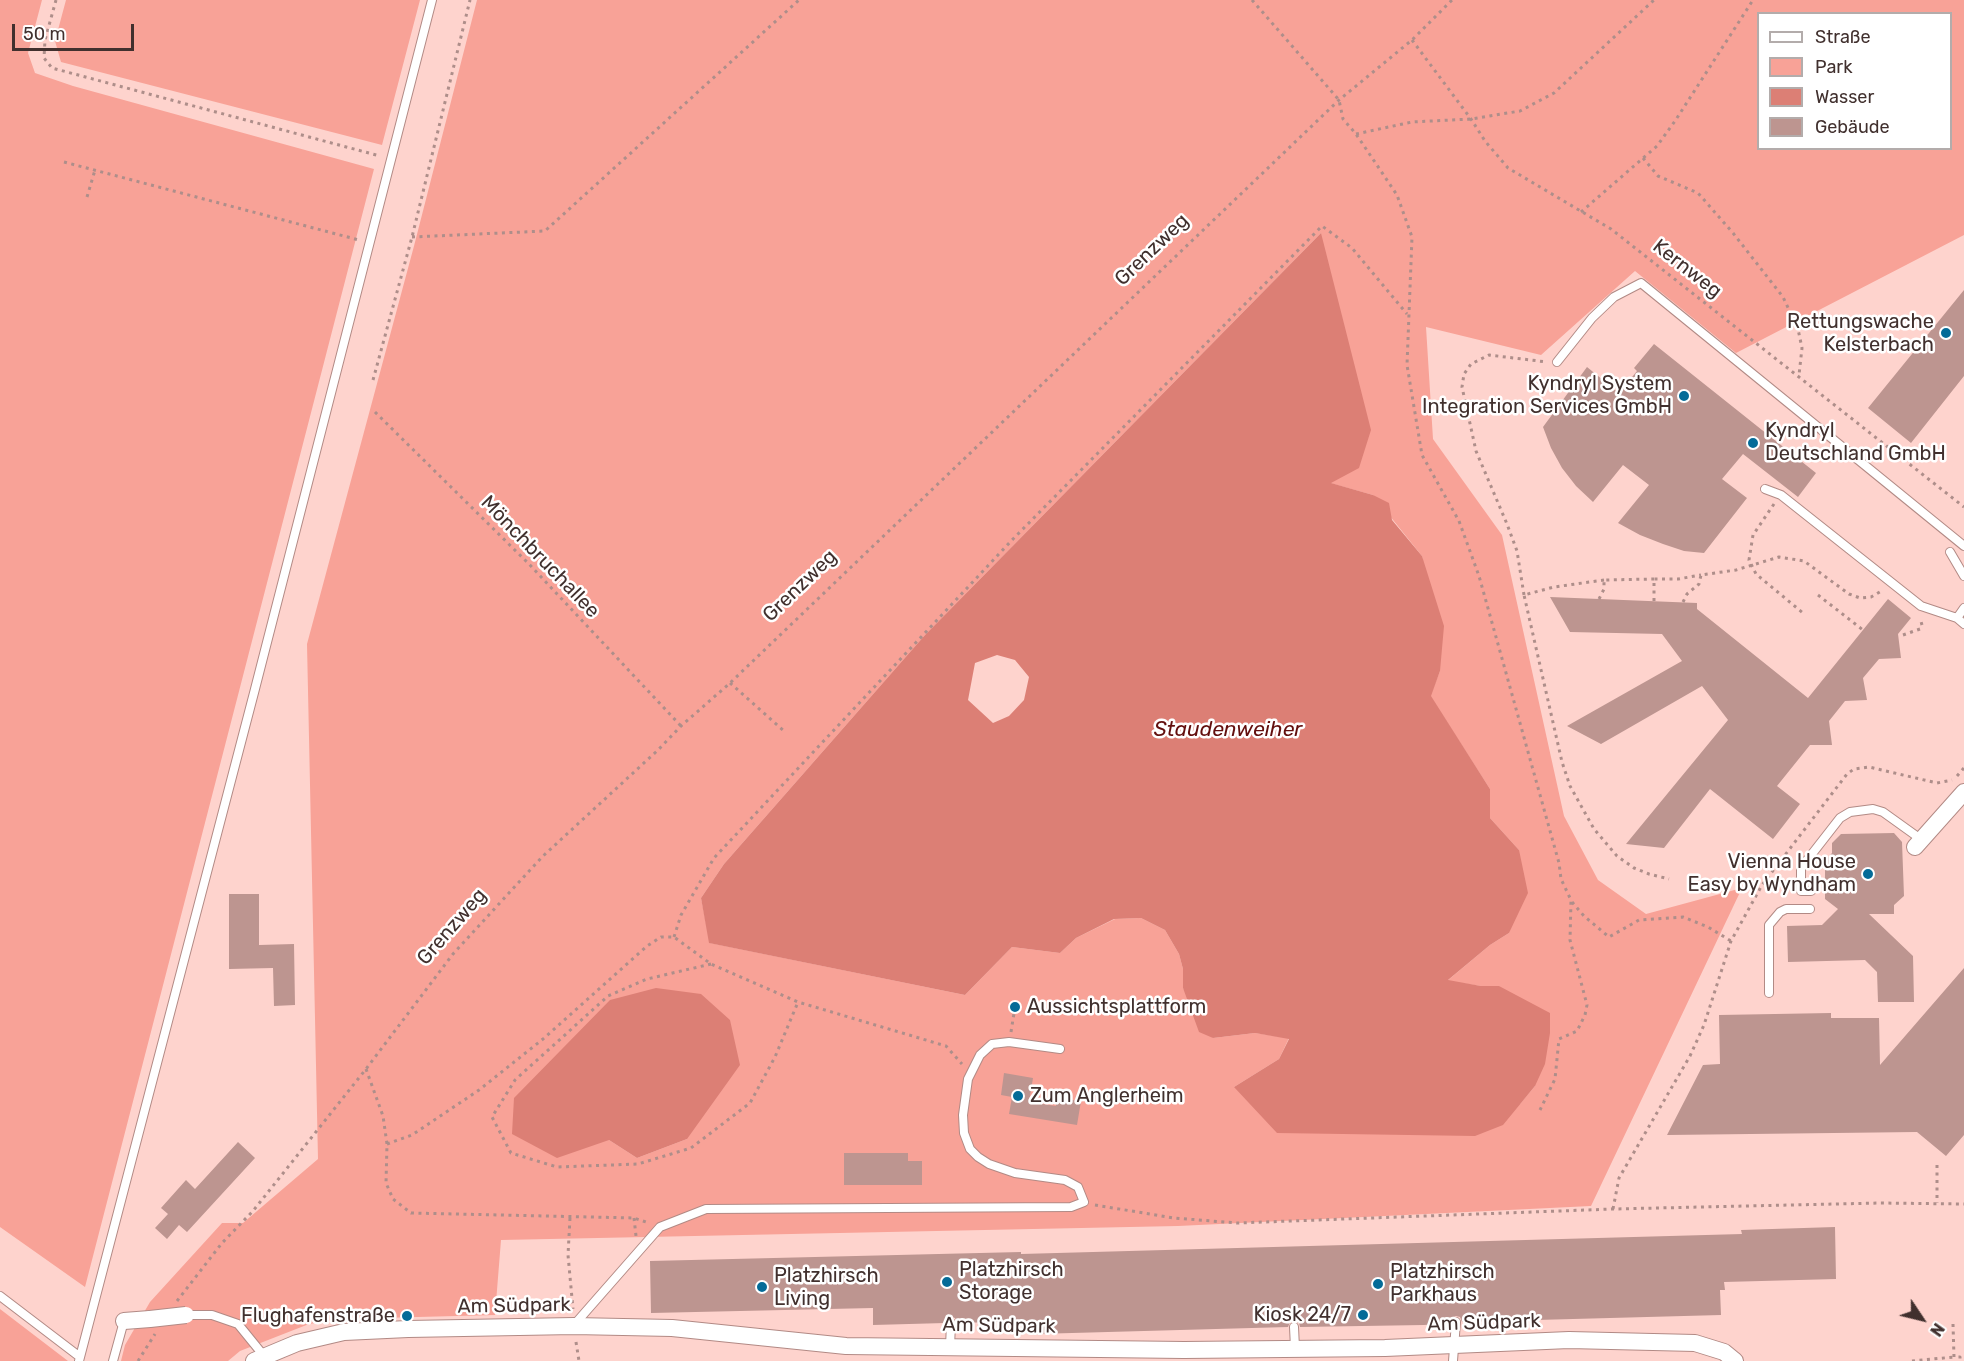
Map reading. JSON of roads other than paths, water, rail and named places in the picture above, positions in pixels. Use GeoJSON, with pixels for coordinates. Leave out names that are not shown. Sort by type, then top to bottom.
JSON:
{"type":"FeatureCollection","features":[{"type":"Feature","properties":{"kind":"street"},"geometry":{"type":"LineString","coordinates":[[1919,844],[1964,792]]}},
{"type":"Feature","properties":{"kind":"street"},"geometry":{"type":"LineString","coordinates":[[124,1321],[186,1315]]}},
{"type":"Feature","properties":{"kind":"street","name":"Am Südpark"},"geometry":{"type":"LineString","coordinates":[[259,1358],[297,1342],[344,1332],[574,1326],[672,1328],[846,1346],[1184,1350],[1261,1355],[1295,1348],[1453,1353],[1569,1340],[1695,1343],[1724,1352],[1734,1361]]}},
{"type":"Feature","properties":{"kind":"lane"},"geometry":{"type":"LineString","coordinates":[[0,1296],[80,1359],[432,0]]}},
{"type":"Feature","properties":{"kind":"lane"},"geometry":{"type":"LineString","coordinates":[[1557,362],[1592,318],[1614,297],[1641,283],[1964,546]]}},
{"type":"Feature","properties":{"kind":"lane"},"geometry":{"type":"LineString","coordinates":[[1765,489],[1781,495],[1921,606],[1960,621],[1964,608]]}},
{"type":"Feature","properties":{"kind":"lane"},"geometry":{"type":"LineString","coordinates":[[1950,552],[1964,576]]}},
{"type":"Feature","properties":{"kind":"lane"},"geometry":{"type":"LineString","coordinates":[[1811,891],[1801,891],[1801,868],[1840,818],[1850,812],[1873,809],[1883,812],[1919,844]]}},
{"type":"Feature","properties":{"kind":"lane"},"geometry":{"type":"LineString","coordinates":[[1769,993],[1769,925],[1780,912],[1786,909],[1810,909]]}},
{"type":"Feature","properties":{"kind":"lane"},"geometry":{"type":"LineString","coordinates":[[574,1326],[660,1227],[706,1209],[1071,1207],[1084,1203],[1078,1187],[1065,1180],[1001,1169],[978,1157],[970,1149],[964,1134],[964,1097],[972,1070],[980,1055],[992,1044],[1009,1042],[1060,1049]]}},
{"type":"Feature","properties":{"kind":"lane"},"geometry":{"type":"LineString","coordinates":[[186,1315],[212,1315],[238,1324],[259,1358]]}},
{"type":"Feature","properties":{"kind":"lane"},"geometry":{"type":"LineString","coordinates":[[113,1361],[124,1321]]}},
{"type":"Feature","properties":{"kind":"lane"},"geometry":{"type":"LineString","coordinates":[[1453,1353],[1456,1322]]}},
{"type":"Feature","properties":{"kind":"lane"},"geometry":{"type":"LineString","coordinates":[[950,1347],[951,1323]]}},
{"type":"Feature","properties":{"kind":"lane"},"geometry":{"type":"LineString","coordinates":[[1294,1327],[1295,1348]]}},
{"type":"Feature","properties":{"kind":"water","name":"Staudenweiher"},"geometry":{"type":"Polygon","coordinates":[[[1321,233],[1371,430],[1359,468],[1331,483],[1373,495],[1389,503],[1392,520],[1422,556],[1444,626],[1440,671],[1431,696],[1490,789],[1490,818],[1519,850],[1528,893],[1509,933],[1490,945],[1448,980],[1481,986],[1499,986],[1550,1013],[1550,1033],[1545,1064],[1535,1086],[1503,1125],[1475,1136],[1277,1133],[1234,1087],[1279,1059],[1289,1039],[1255,1033],[1213,1038],[1199,1032],[1183,988],[1183,969],[1179,954],[1165,930],[1141,918],[1114,919],[1076,938],[1060,953],[1012,947],[965,995],[709,943],[701,898],[724,864],[925,635],[1321,233]],[[997,655],[975,663],[968,700],[993,723],[1009,716],[1024,700],[1029,677],[1015,660],[997,655]]]}},
{"type":"Feature","properties":{"kind":"water"},"geometry":{"type":"Polygon","coordinates":[[[656,988],[701,994],[730,1020],[740,1065],[687,1139],[637,1158],[609,1140],[557,1158],[512,1134],[514,1098],[610,1000],[656,988]]]}},
{"type":"Feature","properties":{"kind":"place","name":"Rettungswache Kelsterbach"},"geometry":{"type":"Point","coordinates":[1946,333]}},
{"type":"Feature","properties":{"kind":"place","name":"Kyndryl System Integration Services GmbH"},"geometry":{"type":"Point","coordinates":[1684,396]}},
{"type":"Feature","properties":{"kind":"place","name":"Kyndryl Deutschland GmbH"},"geometry":{"type":"Point","coordinates":[1753,443]}},
{"type":"Feature","properties":{"kind":"place","name":"Vienna House Easy by Wyndham"},"geometry":{"type":"Point","coordinates":[1868,874]}},
{"type":"Feature","properties":{"kind":"place","name":"Aussichtsplattform"},"geometry":{"type":"Point","coordinates":[1015,1007]}},
{"type":"Feature","properties":{"kind":"place","name":"Zum Anglerheim"},"geometry":{"type":"Point","coordinates":[1018,1096]}},
{"type":"Feature","properties":{"kind":"place","name":"Platzhirsch Storage"},"geometry":{"type":"Point","coordinates":[947,1282]}},
{"type":"Feature","properties":{"kind":"place","name":"Platzhirsch Parkhaus"},"geometry":{"type":"Point","coordinates":[1378,1284]}},
{"type":"Feature","properties":{"kind":"place","name":"Platzhirsch Living"},"geometry":{"type":"Point","coordinates":[762,1287]}},
{"type":"Feature","properties":{"kind":"place","name":"Kiosk 24/7"},"geometry":{"type":"Point","coordinates":[1363,1315]}},
{"type":"Feature","properties":{"kind":"place","name":"Flughafenstraße"},"geometry":{"type":"Point","coordinates":[407,1316]}}]}
